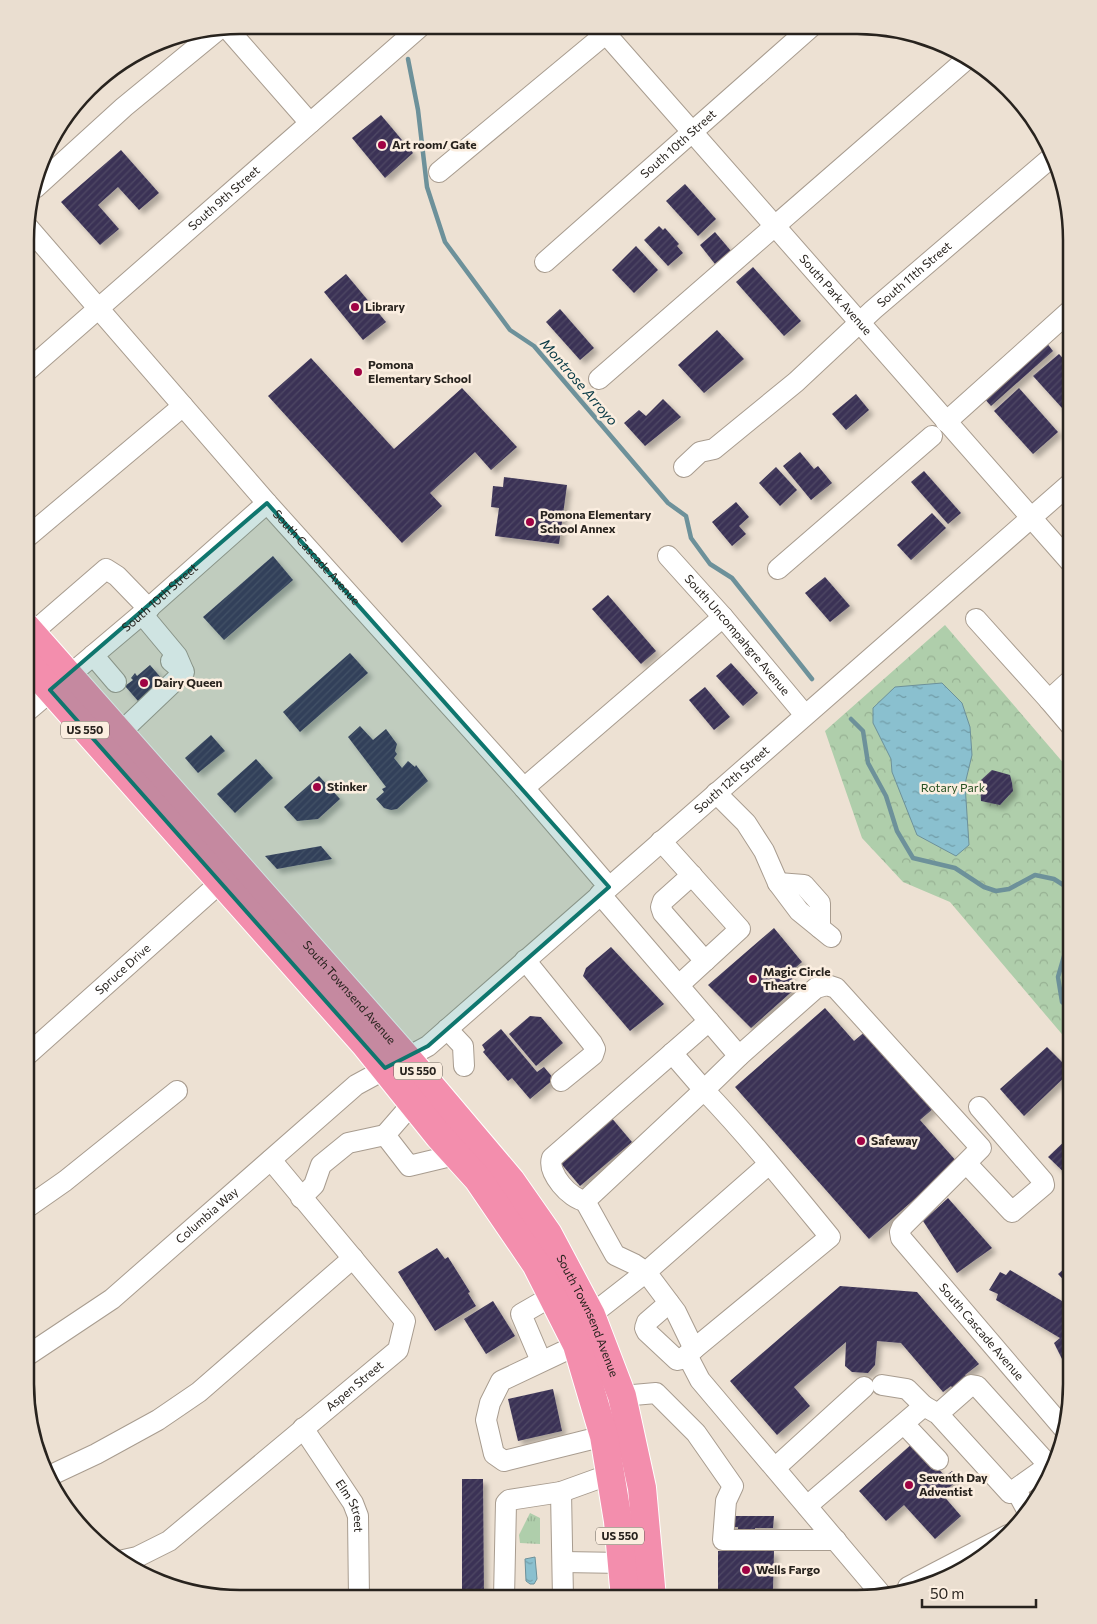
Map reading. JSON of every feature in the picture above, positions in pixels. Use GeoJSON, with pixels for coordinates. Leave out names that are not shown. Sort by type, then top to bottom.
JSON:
{"type":"FeatureCollection","features":[{"type":"Feature","properties":{"kind":"highway","name":"South Townsend Avenue"},"geometry":{"type":"LineString","coordinates":[[34,638],[60,682],[221,882],[511,1181],[548,1234],[591,1315],[622,1396],[642,1488],[651,1590]]}},
{"type":"Feature","properties":{"kind":"highway","name":"South Townsend Avenue"},"geometry":{"type":"LineString","coordinates":[[34,667],[60,682],[122,732],[396,1063],[412,1104],[478,1179],[517,1234],[554,1294],[577,1345],[604,1436],[623,1563],[625,1590]]}},
{"type":"Feature","properties":{"kind":"street"},"geometry":{"type":"LineString","coordinates":[[232,34],[310,123]]}},
{"type":"Feature","properties":{"kind":"street","name":"South 9th Street"},"geometry":{"type":"LineString","coordinates":[[34,365],[412,34]]}},
{"type":"Feature","properties":{"kind":"street"},"geometry":{"type":"LineString","coordinates":[[439,172],[600,34]]}},
{"type":"Feature","properties":{"kind":"street","name":"South Park Avenue"},"geometry":{"type":"LineString","coordinates":[[610,34],[692,132],[859,323],[939,429],[1031,519],[1063,554]]}},
{"type":"Feature","properties":{"kind":"street","name":"South 10th Street"},"geometry":{"type":"LineString","coordinates":[[545,262],[803,34]]}},
{"type":"Feature","properties":{"kind":"street"},"geometry":{"type":"LineString","coordinates":[[42,181],[124,107],[208,37]]}},
{"type":"Feature","properties":{"kind":"street"},"geometry":{"type":"LineString","coordinates":[[599,379],[963,63]]}},
{"type":"Feature","properties":{"kind":"street","name":"South 11th Street"},"geometry":{"type":"LineString","coordinates":[[684,467],[700,452],[714,449],[796,382],[859,323],[1047,160]]}},
{"type":"Feature","properties":{"kind":"street","name":"South Cascade Avenue"},"geometry":{"type":"LineString","coordinates":[[34,234],[268,503],[524,788],[679,985],[739,1056]]}},
{"type":"Feature","properties":{"kind":"street"},"geometry":{"type":"LineString","coordinates":[[778,569],[939,429],[1063,317]]}},
{"type":"Feature","properties":{"kind":"street"},"geometry":{"type":"LineString","coordinates":[[34,531],[183,406]]}},
{"type":"Feature","properties":{"kind":"street","name":"South 12th Street"},"geometry":{"type":"LineString","coordinates":[[396,1063],[422,1050],[447,1029],[1063,490]]}},
{"type":"Feature","properties":{"kind":"street","name":"South 10th Street"},"geometry":{"type":"LineString","coordinates":[[34,705],[268,503]]}},
{"type":"Feature","properties":{"kind":"street","name":"South Uncompahgre Avenue"},"geometry":{"type":"LineString","coordinates":[[668,556],[724,617],[805,715]]}},
{"type":"Feature","properties":{"kind":"street"},"geometry":{"type":"LineString","coordinates":[[34,626],[106,569],[117,576],[145,611],[176,656],[177,666],[122,732]]}},
{"type":"Feature","properties":{"kind":"street"},"geometry":{"type":"LineString","coordinates":[[524,788],[724,617]]}},
{"type":"Feature","properties":{"kind":"street"},"geometry":{"type":"LineString","coordinates":[[976,619],[1063,716]]}},
{"type":"Feature","properties":{"kind":"street"},"geometry":{"type":"LineString","coordinates":[[92,655],[116,682]]}},
{"type":"Feature","properties":{"kind":"street"},"geometry":{"type":"LineString","coordinates":[[1049,700],[1063,687]]}},
{"type":"Feature","properties":{"kind":"street"},"geometry":{"type":"LineString","coordinates":[[716,793],[746,823],[764,850],[778,883],[799,911],[826,933]]}},
{"type":"Feature","properties":{"kind":"street"},"geometry":{"type":"LineString","coordinates":[[661,841],[740,929],[679,985]]}},
{"type":"Feature","properties":{"kind":"street"},"geometry":{"type":"LineString","coordinates":[[692,875],[663,901],[661,907],[663,913],[705,961]]}},
{"type":"Feature","properties":{"kind":"street","name":"Spruce Drive"},"geometry":{"type":"LineString","coordinates":[[34,1049],[221,882]]}},
{"type":"Feature","properties":{"kind":"street"},"geometry":{"type":"LineString","coordinates":[[525,960],[592,1043],[595,1050],[593,1055],[561,1081]]}},
{"type":"Feature","properties":{"kind":"street"},"geometry":{"type":"LineString","coordinates":[[709,1020],[552,1158],[551,1169],[569,1194],[576,1200],[585,1201],[739,1056],[816,988],[827,985],[836,988],[979,1145],[980,1152],[967,1164],[1012,1212],[1044,1185],[1043,1181],[979,1107]]}},
{"type":"Feature","properties":{"kind":"street"},"geometry":{"type":"LineString","coordinates":[[447,1029],[462,1046],[464,1066]]}},
{"type":"Feature","properties":{"kind":"street"},"geometry":{"type":"LineString","coordinates":[[669,1303],[647,1322],[645,1328],[672,1358],[677,1360],[691,1352],[830,1237],[672,1053]]}},
{"type":"Feature","properties":{"kind":"street","name":"Columbia Way"},"geometry":{"type":"LineString","coordinates":[[34,1351],[112,1299],[356,1085],[396,1063]]}},
{"type":"Feature","properties":{"kind":"street"},"geometry":{"type":"LineString","coordinates":[[34,1203],[65,1181],[177,1091]]}},
{"type":"Feature","properties":{"kind":"street"},"geometry":{"type":"LineString","coordinates":[[308,1192],[320,1165],[348,1143],[385,1135],[412,1104]]}},
{"type":"Feature","properties":{"kind":"street"},"geometry":{"type":"LineString","coordinates":[[385,1135],[409,1166],[455,1154]]}},
{"type":"Feature","properties":{"kind":"street","name":"Aspen Street"},"geometry":{"type":"LineString","coordinates":[[130,1559],[137,1557],[169,1541],[398,1350],[405,1322],[353,1258],[308,1192],[272,1160]]}},
{"type":"Feature","properties":{"kind":"street"},"geometry":{"type":"LineString","coordinates":[[591,1315],[646,1272],[769,1164]]}},
{"type":"Feature","properties":{"kind":"street","name":"South Cascade Avenue"},"geometry":{"type":"LineString","coordinates":[[967,1164],[902,1226],[901,1238],[1059,1423]]}},
{"type":"Feature","properties":{"kind":"street"},"geometry":{"type":"LineString","coordinates":[[585,1201],[615,1255],[646,1272],[669,1303],[691,1352],[700,1380],[877,1589]]}},
{"type":"Feature","properties":{"kind":"street"},"geometry":{"type":"LineString","coordinates":[[54,1473],[150,1424],[200,1392],[353,1258]]}},
{"type":"Feature","properties":{"kind":"street"},"geometry":{"type":"LineString","coordinates":[[540,1360],[521,1314],[554,1294]]}},
{"type":"Feature","properties":{"kind":"street"},"geometry":{"type":"LineString","coordinates":[[577,1345],[540,1360],[501,1381],[490,1403],[486,1420],[494,1454],[504,1461],[604,1436]]}},
{"type":"Feature","properties":{"kind":"street"},"geometry":{"type":"LineString","coordinates":[[775,1468],[873,1386],[907,1389],[931,1410],[1008,1492],[1013,1492],[1044,1469],[1044,1460],[977,1386],[971,1385],[931,1410],[904,1424],[807,1506]]}},
{"type":"Feature","properties":{"kind":"street"},"geometry":{"type":"LineString","coordinates":[[622,1396],[656,1393],[696,1433],[733,1486],[726,1501],[724,1540],[836,1540]]}},
{"type":"Feature","properties":{"kind":"street"},"geometry":{"type":"LineString","coordinates":[[904,1424],[938,1460]]}},
{"type":"Feature","properties":{"kind":"street","name":"Elm Street"},"geometry":{"type":"LineString","coordinates":[[303,1428],[356,1509],[358,1516],[359,1590]]}},
{"type":"Feature","properties":{"kind":"street"},"geometry":{"type":"LineString","coordinates":[[504,1590],[506,1503],[509,1500],[562,1492],[611,1474]]}},
{"type":"Feature","properties":{"kind":"street"},"geometry":{"type":"LineString","coordinates":[[1016,1490],[1024,1505]]}},
{"type":"Feature","properties":{"kind":"street"},"geometry":{"type":"LineString","coordinates":[[562,1492],[563,1590]]}},
{"type":"Feature","properties":{"kind":"street"},"geometry":{"type":"LineString","coordinates":[[922,1579],[983,1548]]}},
{"type":"Feature","properties":{"kind":"street"},"geometry":{"type":"LineString","coordinates":[[563,1562],[623,1563]]}},
{"type":"Feature","properties":{"kind":"highlighted area"},"geometry":{"type":"Polygon","coordinates":[[[267,503],[609,887],[428,1046],[385,1068],[50,690],[267,503]]]}},
{"type":"Feature","properties":{"kind":"green space","name":"Rotary Park"},"geometry":{"type":"Polygon","coordinates":[[[945,625],[1063,763],[1063,1035],[950,902],[903,882],[862,838],[825,731],[945,625]]]}},
{"type":"Feature","properties":{"kind":"green space"},"geometry":{"type":"Polygon","coordinates":[[[530,1513],[540,1518],[540,1544],[520,1543],[519,1535],[530,1513]]]}},
{"type":"Feature","properties":{"kind":"water"},"geometry":{"type":"Polygon","coordinates":[[[942,683],[962,703],[970,727],[972,755],[965,784],[969,845],[956,856],[917,835],[892,772],[891,759],[873,723],[873,708],[895,687],[942,683]]]}},
{"type":"Feature","properties":{"kind":"water"},"geometry":{"type":"Polygon","coordinates":[[[535,1557],[537,1579],[534,1584],[530,1584],[526,1581],[525,1559],[535,1557]]]}},
{"type":"Feature","properties":{"kind":"building","name":"Art room/ Gate"},"geometry":{"type":"Polygon","coordinates":[[[381,115],[413,153],[385,178],[352,138],[381,115]]]}},
{"type":"Feature","properties":{"kind":"building"},"geometry":{"type":"Polygon","coordinates":[[[121,150],[159,193],[139,210],[118,187],[98,205],[119,229],[100,245],[61,202],[121,150]]]}},
{"type":"Feature","properties":{"kind":"building"},"geometry":{"type":"Polygon","coordinates":[[[685,184],[716,219],[698,236],[666,201],[685,184]]]}},
{"type":"Feature","properties":{"kind":"building"},"geometry":{"type":"Polygon","coordinates":[[[659,226],[663,230],[665,228],[679,244],[677,246],[683,253],[668,266],[644,240],[659,226]]]}},
{"type":"Feature","properties":{"kind":"building"},"geometry":{"type":"Polygon","coordinates":[[[715,232],[731,251],[715,264],[700,245],[715,232]]]}},
{"type":"Feature","properties":{"kind":"building"},"geometry":{"type":"Polygon","coordinates":[[[636,246],[658,270],[634,293],[612,270],[636,246]]]}},
{"type":"Feature","properties":{"kind":"building"},"geometry":{"type":"Polygon","coordinates":[[[753,267],[801,321],[784,336],[736,282],[753,267]]]}},
{"type":"Feature","properties":{"kind":"building","name":"Library"},"geometry":{"type":"Polygon","coordinates":[[[346,274],[386,322],[363,340],[324,292],[346,274]]]}},
{"type":"Feature","properties":{"kind":"building"},"geometry":{"type":"Polygon","coordinates":[[[560,309],[594,348],[580,360],[546,322],[560,309]]]}},
{"type":"Feature","properties":{"kind":"building"},"geometry":{"type":"Polygon","coordinates":[[[717,330],[744,359],[704,393],[678,365],[717,330]]]}},
{"type":"Feature","properties":{"kind":"building"},"geometry":{"type":"Polygon","coordinates":[[[1046,342],[1053,351],[991,406],[983,397],[1046,342]]]}},
{"type":"Feature","properties":{"kind":"building"},"geometry":{"type":"Polygon","coordinates":[[[1059,354],[1063,358],[1063,409],[1033,376],[1059,354]]]}},
{"type":"Feature","properties":{"kind":"building","name":"Pomona Elementary School"},"geometry":{"type":"Polygon","coordinates":[[[311,358],[394,449],[462,388],[517,447],[491,470],[475,452],[430,493],[442,506],[402,543],[268,396],[311,358]]]}},
{"type":"Feature","properties":{"kind":"building"},"geometry":{"type":"Polygon","coordinates":[[[1019,388],[1058,432],[1033,454],[994,411],[1019,388]]]}},
{"type":"Feature","properties":{"kind":"building"},"geometry":{"type":"Polygon","coordinates":[[[856,394],[869,410],[846,430],[832,414],[856,394]]]}},
{"type":"Feature","properties":{"kind":"building"},"geometry":{"type":"Polygon","coordinates":[[[663,399],[681,417],[645,446],[624,423],[639,410],[646,416],[663,399]]]}},
{"type":"Feature","properties":{"kind":"building"},"geometry":{"type":"Polygon","coordinates":[[[800,452],[814,469],[818,466],[832,483],[811,500],[783,466],[800,452]]]}},
{"type":"Feature","properties":{"kind":"building"},"geometry":{"type":"Polygon","coordinates":[[[776,467],[797,490],[780,506],[759,483],[776,467]]]}},
{"type":"Feature","properties":{"kind":"building"},"geometry":{"type":"Polygon","coordinates":[[[924,471],[961,513],[948,524],[911,482],[924,471]]]}},
{"type":"Feature","properties":{"kind":"building","name":"Pomona Elementary School Annex"},"geometry":{"type":"Polygon","coordinates":[[[504,477],[567,485],[559,544],[495,536],[499,508],[491,507],[493,486],[503,487],[504,477]]]}},
{"type":"Feature","properties":{"kind":"building"},"geometry":{"type":"Polygon","coordinates":[[[736,502],[749,517],[739,526],[746,534],[732,546],[712,522],[736,502]]]}},
{"type":"Feature","properties":{"kind":"building"},"geometry":{"type":"Polygon","coordinates":[[[932,513],[946,528],[911,560],[897,545],[932,513]]]}},
{"type":"Feature","properties":{"kind":"building"},"geometry":{"type":"Polygon","coordinates":[[[273,556],[293,580],[224,640],[203,617],[273,556]]]}},
{"type":"Feature","properties":{"kind":"building"},"geometry":{"type":"Polygon","coordinates":[[[825,577],[850,606],[830,622],[805,593],[825,577]]]}},
{"type":"Feature","properties":{"kind":"building"},"geometry":{"type":"Polygon","coordinates":[[[608,595],[656,651],[641,664],[592,609],[608,595]]]}},
{"type":"Feature","properties":{"kind":"building"},"geometry":{"type":"Polygon","coordinates":[[[350,653],[368,673],[300,732],[283,712],[350,653]]]}},
{"type":"Feature","properties":{"kind":"building"},"geometry":{"type":"Polygon","coordinates":[[[731,663],[758,693],[743,706],[716,676],[731,663]]]}},
{"type":"Feature","properties":{"kind":"building","name":"Dairy Queen"},"geometry":{"type":"Polygon","coordinates":[[[150,665],[163,680],[138,701],[125,686],[133,680],[131,678],[135,673],[137,676],[150,665]]]}},
{"type":"Feature","properties":{"kind":"building"},"geometry":{"type":"Polygon","coordinates":[[[705,687],[730,717],[714,730],[689,700],[705,687]]]}},
{"type":"Feature","properties":{"kind":"building"},"geometry":{"type":"Polygon","coordinates":[[[360,726],[373,740],[386,729],[397,744],[395,751],[397,754],[394,758],[402,768],[408,761],[415,767],[416,765],[428,781],[397,809],[384,808],[376,799],[384,792],[382,789],[386,787],[348,737],[360,726]]]}},
{"type":"Feature","properties":{"kind":"building"},"geometry":{"type":"Polygon","coordinates":[[[211,735],[225,751],[198,773],[185,758],[211,735]]]}},
{"type":"Feature","properties":{"kind":"building"},"geometry":{"type":"Polygon","coordinates":[[[256,759],[273,778],[235,813],[217,794],[256,759]]]}},
{"type":"Feature","properties":{"kind":"building"},"geometry":{"type":"Polygon","coordinates":[[[992,770],[1010,775],[1012,783],[1013,791],[1000,805],[981,801],[980,781],[992,770]]]}},
{"type":"Feature","properties":{"kind":"building","name":"Stinker"},"geometry":{"type":"Polygon","coordinates":[[[319,776],[340,799],[318,819],[297,821],[284,807],[319,776]]]}},
{"type":"Feature","properties":{"kind":"building"},"geometry":{"type":"Polygon","coordinates":[[[321,846],[332,859],[277,869],[265,856],[321,846]]]}},
{"type":"Feature","properties":{"kind":"building","name":"Magic Circle Theatre"},"geometry":{"type":"Polygon","coordinates":[[[774,928],[802,962],[788,974],[798,986],[751,1028],[708,985],[774,928]]]}},
{"type":"Feature","properties":{"kind":"building"},"geometry":{"type":"Polygon","coordinates":[[[611,947],[664,1004],[630,1031],[583,976],[586,968],[611,947]]]}},
{"type":"Feature","properties":{"kind":"building","name":"Safeway"},"geometry":{"type":"Polygon","coordinates":[[[825,1008],[854,1041],[867,1030],[935,1107],[920,1120],[957,1162],[869,1239],[735,1087],[825,1008]]]}},
{"type":"Feature","properties":{"kind":"building"},"geometry":{"type":"Polygon","coordinates":[[[530,1016],[541,1017],[563,1043],[536,1066],[509,1034],[530,1016]]]}},
{"type":"Feature","properties":{"kind":"building"},"geometry":{"type":"Polygon","coordinates":[[[501,1029],[537,1072],[544,1067],[554,1079],[530,1099],[512,1078],[508,1081],[483,1052],[485,1050],[482,1045],[501,1029]]]}},
{"type":"Feature","properties":{"kind":"building"},"geometry":{"type":"Polygon","coordinates":[[[1047,1047],[1063,1063],[1063,1079],[1024,1116],[1000,1089],[1047,1047]]]}},
{"type":"Feature","properties":{"kind":"building"},"geometry":{"type":"Polygon","coordinates":[[[610,1116],[632,1142],[580,1186],[558,1160],[610,1116]]]}},
{"type":"Feature","properties":{"kind":"building"},"geometry":{"type":"Polygon","coordinates":[[[1063,1143],[1063,1171],[1048,1157],[1063,1143]]]}},
{"type":"Feature","properties":{"kind":"building"},"geometry":{"type":"Polygon","coordinates":[[[948,1198],[992,1248],[957,1273],[923,1221],[948,1198]]]}},
{"type":"Feature","properties":{"kind":"building"},"geometry":{"type":"Polygon","coordinates":[[[437,1248],[445,1259],[448,1257],[470,1292],[468,1293],[476,1306],[435,1331],[398,1272],[437,1248]]]}},
{"type":"Feature","properties":{"kind":"building"},"geometry":{"type":"Polygon","coordinates":[[[1010,1270],[1063,1302],[1063,1361],[1054,1343],[1060,1338],[996,1300],[998,1294],[989,1290],[1000,1272],[1006,1275],[1010,1270]]]}},
{"type":"Feature","properties":{"kind":"building"},"geometry":{"type":"Polygon","coordinates":[[[1063,1270],[1063,1279],[1058,1274],[1063,1270]]]}},
{"type":"Feature","properties":{"kind":"building"},"geometry":{"type":"Polygon","coordinates":[[[840,1286],[917,1292],[979,1364],[965,1375],[970,1381],[957,1393],[951,1386],[943,1392],[901,1343],[877,1341],[875,1365],[868,1373],[852,1372],[845,1366],[846,1342],[794,1387],[810,1406],[777,1435],[730,1381],[840,1286]]]}},
{"type":"Feature","properties":{"kind":"building"},"geometry":{"type":"Polygon","coordinates":[[[493,1301],[515,1336],[486,1354],[464,1319],[493,1301]]]}},
{"type":"Feature","properties":{"kind":"building"},"geometry":{"type":"Polygon","coordinates":[[[553,1389],[562,1431],[518,1441],[508,1399],[553,1389]]]}},
{"type":"Feature","properties":{"kind":"building","name":"Seventh Day Adventist"},"geometry":{"type":"Polygon","coordinates":[[[914,1442],[945,1476],[952,1471],[959,1479],[942,1494],[961,1516],[935,1539],[904,1505],[886,1521],[859,1491],[914,1442]]]}},
{"type":"Feature","properties":{"kind":"building"},"geometry":{"type":"Polygon","coordinates":[[[462,1479],[483,1479],[484,1590],[462,1590],[462,1479]]]}},
{"type":"Feature","properties":{"kind":"building","name":"Wells Fargo"},"geometry":{"type":"Polygon","coordinates":[[[719,1516],[774,1516],[773,1528],[755,1528],[755,1551],[774,1551],[773,1589],[718,1590],[718,1551],[738,1551],[738,1527],[719,1527],[719,1516]]]}},
{"type":"Feature","properties":{"kind":"waterway","name":"Montrose Arroyo"},"geometry":{"type":"LineString","coordinates":[[408,59],[418,110],[427,187],[445,242],[510,330],[534,346],[668,503],[686,516],[691,538],[710,564],[732,578],[812,679]]}},
{"type":"Feature","properties":{"kind":"waterway","name":"Montrose Arroyo"},"geometry":{"type":"LineString","coordinates":[[851,719],[863,731],[868,763],[886,796],[897,831],[913,858],[955,868],[984,887],[996,891],[1009,889],[1035,875],[1054,879],[1063,885]]}},
{"type":"Feature","properties":{"kind":"waterway","name":"Montrose Arroyo"},"geometry":{"type":"LineString","coordinates":[[1063,960],[1058,977],[1063,1003]]}},
{"type":"Feature","properties":{"kind":"place","name":"Art room/ Gate"},"geometry":{"type":"Point","coordinates":[382,145]}},
{"type":"Feature","properties":{"kind":"place","name":"Library"},"geometry":{"type":"Point","coordinates":[355,307]}},
{"type":"Feature","properties":{"kind":"place","name":"Pomona Elementary School"},"geometry":{"type":"Point","coordinates":[358,372]}},
{"type":"Feature","properties":{"kind":"place","name":"Pomona Elementary School Annex"},"geometry":{"type":"Point","coordinates":[530,522]}},
{"type":"Feature","properties":{"kind":"place","name":"Dairy Queen"},"geometry":{"type":"Point","coordinates":[144,683]}},
{"type":"Feature","properties":{"kind":"place","name":"Stinker"},"geometry":{"type":"Point","coordinates":[317,787]}},
{"type":"Feature","properties":{"kind":"place","name":"Magic Circle Theatre"},"geometry":{"type":"Point","coordinates":[753,979]}},
{"type":"Feature","properties":{"kind":"place","name":"Safeway"},"geometry":{"type":"Point","coordinates":[861,1141]}},
{"type":"Feature","properties":{"kind":"place","name":"Seventh Day Adventist"},"geometry":{"type":"Point","coordinates":[909,1485]}},
{"type":"Feature","properties":{"kind":"place","name":"Wells Fargo"},"geometry":{"type":"Point","coordinates":[746,1570]}}]}
